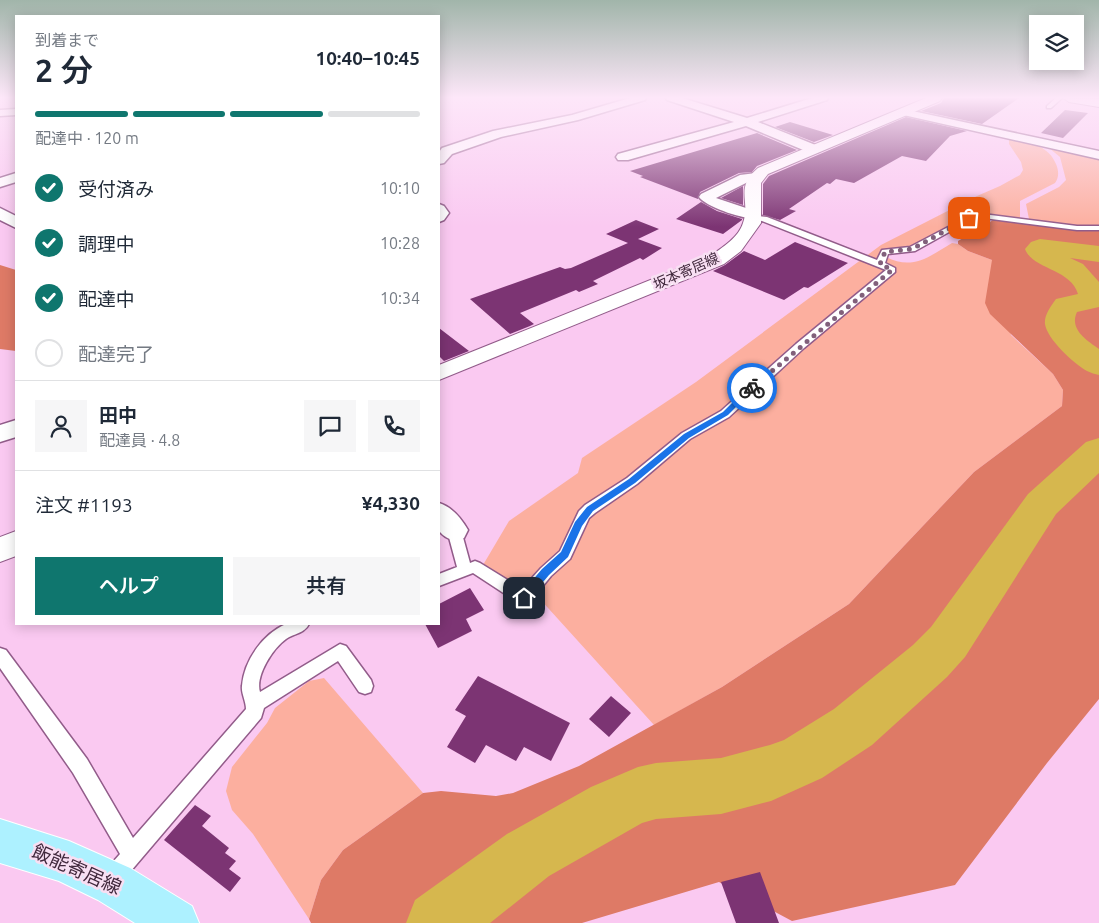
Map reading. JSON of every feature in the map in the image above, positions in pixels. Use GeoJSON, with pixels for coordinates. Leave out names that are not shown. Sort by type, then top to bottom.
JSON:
{"type":"FeatureCollection","features":[{"type":"Feature","properties":{"kind":"main road"},"geometry":{"type":"LineString","coordinates":[[756,177],[769,167],[832,141]]}},
{"type":"Feature","properties":{"kind":"main road","name":"坂本寄居線"},"geometry":{"type":"LineString","coordinates":[[441,370],[718,260],[740,241],[752,223],[752,183],[756,177]]}},
{"type":"Feature","properties":{"kind":"main road"},"geometry":{"type":"LineString","coordinates":[[0,550],[15,543]]}},
{"type":"Feature","properties":{"kind":"main road","name":"飯能寄居線"},"geometry":{"type":"LineString","coordinates":[[0,840],[120,867],[175,923]]}},
{"type":"Feature","properties":{"kind":"street"},"geometry":{"type":"LineString","coordinates":[[441,150],[473,141]]}},
{"type":"Feature","properties":{"kind":"street"},"geometry":{"type":"LineString","coordinates":[[623,157],[679,141]]}},
{"type":"Feature","properties":{"kind":"street"},"geometry":{"type":"LineString","coordinates":[[794,141],[813,149]]}},
{"type":"Feature","properties":{"kind":"street"},"geometry":{"type":"LineString","coordinates":[[1036,141],[1099,155]]}},
{"type":"Feature","properties":{"kind":"street"},"geometry":{"type":"LineString","coordinates":[[0,183],[15,177]]}},
{"type":"Feature","properties":{"kind":"street"},"geometry":{"type":"LineString","coordinates":[[753,216],[710,201],[706,197],[745,178],[756,177]]}},
{"type":"Feature","properties":{"kind":"street"},"geometry":{"type":"LineString","coordinates":[[0,213],[15,222]]}},
{"type":"Feature","properties":{"kind":"street"},"geometry":{"type":"LineString","coordinates":[[0,434],[15,428]]}},
{"type":"Feature","properties":{"kind":"lane"},"geometry":{"type":"LineString","coordinates":[[880,264],[885,252],[912,249],[975,215],[1077,228],[1099,228]]}},
{"type":"Feature","properties":{"kind":"lane"},"geometry":{"type":"LineString","coordinates":[[440,580],[475,567],[524,598],[546,572],[565,555],[578,525],[590,509],[632,481],[686,436],[725,414],[800,346],[892,270],[843,248],[753,216]]}},
{"type":"Feature","properties":{"kind":"lane"},"geometry":{"type":"LineString","coordinates":[[446,522],[465,570]]}},
{"type":"Feature","properties":{"kind":"lane"},"geometry":{"type":"LineString","coordinates":[[0,655],[80,766],[120,867],[255,712],[255,704],[250,687],[256,666],[268,645],[280,634],[299,625]]}},
{"type":"Feature","properties":{"kind":"lane"},"geometry":{"type":"LineString","coordinates":[[255,704],[340,651],[365,686]]}},
{"type":"Feature","properties":{"kind":"shaded area"},"geometry":{"type":"Polygon","coordinates":[[[1009,141],[1022,141],[1043,148],[1052,157],[1058,172],[1055,183],[1020,201],[1020,218],[972,214],[909,249],[890,249],[886,257],[905,263],[913,262],[929,257],[952,243],[992,260],[1011,335],[1053,374],[1063,390],[1062,406],[974,472],[849,604],[722,687],[654,725],[539,598],[483,565],[509,521],[578,473],[582,458],[696,382],[881,245],[1020,175],[1023,170],[1021,162],[1009,141]]]}},
{"type":"Feature","properties":{"kind":"shaded area"},"geometry":{"type":"Polygon","coordinates":[[[1049,148],[1099,156],[1099,227],[1053,224],[1029,219],[1026,204],[1059,187],[1066,180],[1060,157],[1049,148]]]}},
{"type":"Feature","properties":{"kind":"shaded area"},"geometry":{"type":"Polygon","coordinates":[[[993,220],[1099,230],[1099,699],[1047,763],[955,885],[792,921],[719,882],[582,923],[311,923],[309,919],[321,880],[343,850],[423,793],[441,791],[496,796],[513,793],[579,766],[722,687],[849,604],[974,472],[1062,406],[1063,390],[1053,374],[990,314],[985,303],[992,260],[968,251],[958,244],[958,241],[993,220]]]}},
{"type":"Feature","properties":{"kind":"shaded area"},"geometry":{"type":"Polygon","coordinates":[[[0,265],[15,270],[15,351],[0,349],[0,265]]]}},
{"type":"Feature","properties":{"kind":"shaded area"},"geometry":{"type":"Polygon","coordinates":[[[324,678],[423,793],[343,850],[321,880],[309,919],[253,834],[232,810],[226,791],[232,767],[267,723],[275,708],[309,681],[324,678]]]}},
{"type":"Feature","properties":{"kind":"building"},"geometry":{"type":"Polygon","coordinates":[[[730,141],[776,141],[797,150],[757,166],[752,172],[739,173],[700,192],[698,199],[640,177],[643,176],[630,171],[730,141]]]}},
{"type":"Feature","properties":{"kind":"building"},"geometry":{"type":"Polygon","coordinates":[[[850,141],[945,141],[926,161],[902,156],[854,183],[836,179],[830,184],[827,183],[789,209],[796,211],[780,220],[763,215],[763,184],[769,176],[850,141]]]}},
{"type":"Feature","properties":{"kind":"building"},"geometry":{"type":"Polygon","coordinates":[[[743,186],[743,205],[721,198],[743,186]]]}},
{"type":"Feature","properties":{"kind":"building"},"geometry":{"type":"Polygon","coordinates":[[[701,202],[717,211],[742,220],[723,234],[676,219],[701,202]]]}},
{"type":"Feature","properties":{"kind":"building"},"geometry":{"type":"Polygon","coordinates":[[[636,220],[659,229],[638,239],[662,248],[643,260],[640,258],[593,281],[598,284],[579,292],[576,290],[520,313],[534,324],[530,326],[510,334],[470,299],[560,267],[565,269],[571,268],[628,243],[606,234],[636,220]]]}},
{"type":"Feature","properties":{"kind":"building"},"geometry":{"type":"Polygon","coordinates":[[[795,242],[848,263],[808,288],[804,287],[784,300],[713,271],[744,251],[765,260],[795,242]]]}},
{"type":"Feature","properties":{"kind":"building"},"geometry":{"type":"Polygon","coordinates":[[[440,329],[469,351],[444,361],[440,357],[440,329]]]}},
{"type":"Feature","properties":{"kind":"building"},"geometry":{"type":"Polygon","coordinates":[[[470,588],[484,610],[466,619],[472,631],[438,648],[426,625],[440,625],[440,603],[470,588]]]}},
{"type":"Feature","properties":{"kind":"building"},"geometry":{"type":"Polygon","coordinates":[[[478,676],[570,723],[551,761],[524,747],[516,761],[486,745],[475,763],[447,747],[466,716],[455,710],[478,676]]]}},
{"type":"Feature","properties":{"kind":"building"},"geometry":{"type":"Polygon","coordinates":[[[611,696],[631,713],[609,737],[589,719],[611,696]]]}},
{"type":"Feature","properties":{"kind":"building"},"geometry":{"type":"Polygon","coordinates":[[[195,805],[211,816],[202,826],[229,848],[225,853],[236,861],[229,869],[241,878],[230,892],[164,840],[195,805]]]}},
{"type":"Feature","properties":{"kind":"building"},"geometry":{"type":"Polygon","coordinates":[[[760,872],[779,923],[736,923],[721,882],[760,872]]]}},
{"type":"Feature","properties":{"kind":"waterway"},"geometry":{"type":"LineString","coordinates":[[1099,254],[1046,247],[1038,249],[1039,252],[1074,270],[1091,290],[1094,300],[1066,305],[1061,315],[1060,324],[1068,339],[1099,365]]}},
{"type":"Feature","properties":{"kind":"waterway"},"geometry":{"type":"LineString","coordinates":[[438,923],[528,855],[611,807],[638,795],[656,791],[721,786],[771,773],[803,759],[853,727],[930,661],[948,642],[1042,504],[1099,451]]}},
{"type":"Feature","properties":{"kind":"way so far"},"geometry":{"type":"LineString","coordinates":[[752,388],[892,270],[880,264],[885,252],[912,249],[969,218]]}},
{"type":"Feature","properties":{"kind":"route"},"geometry":{"type":"LineString","coordinates":[[524,598],[546,572],[565,555],[578,525],[590,509],[632,481],[686,436],[725,414],[752,388]]}}]}
